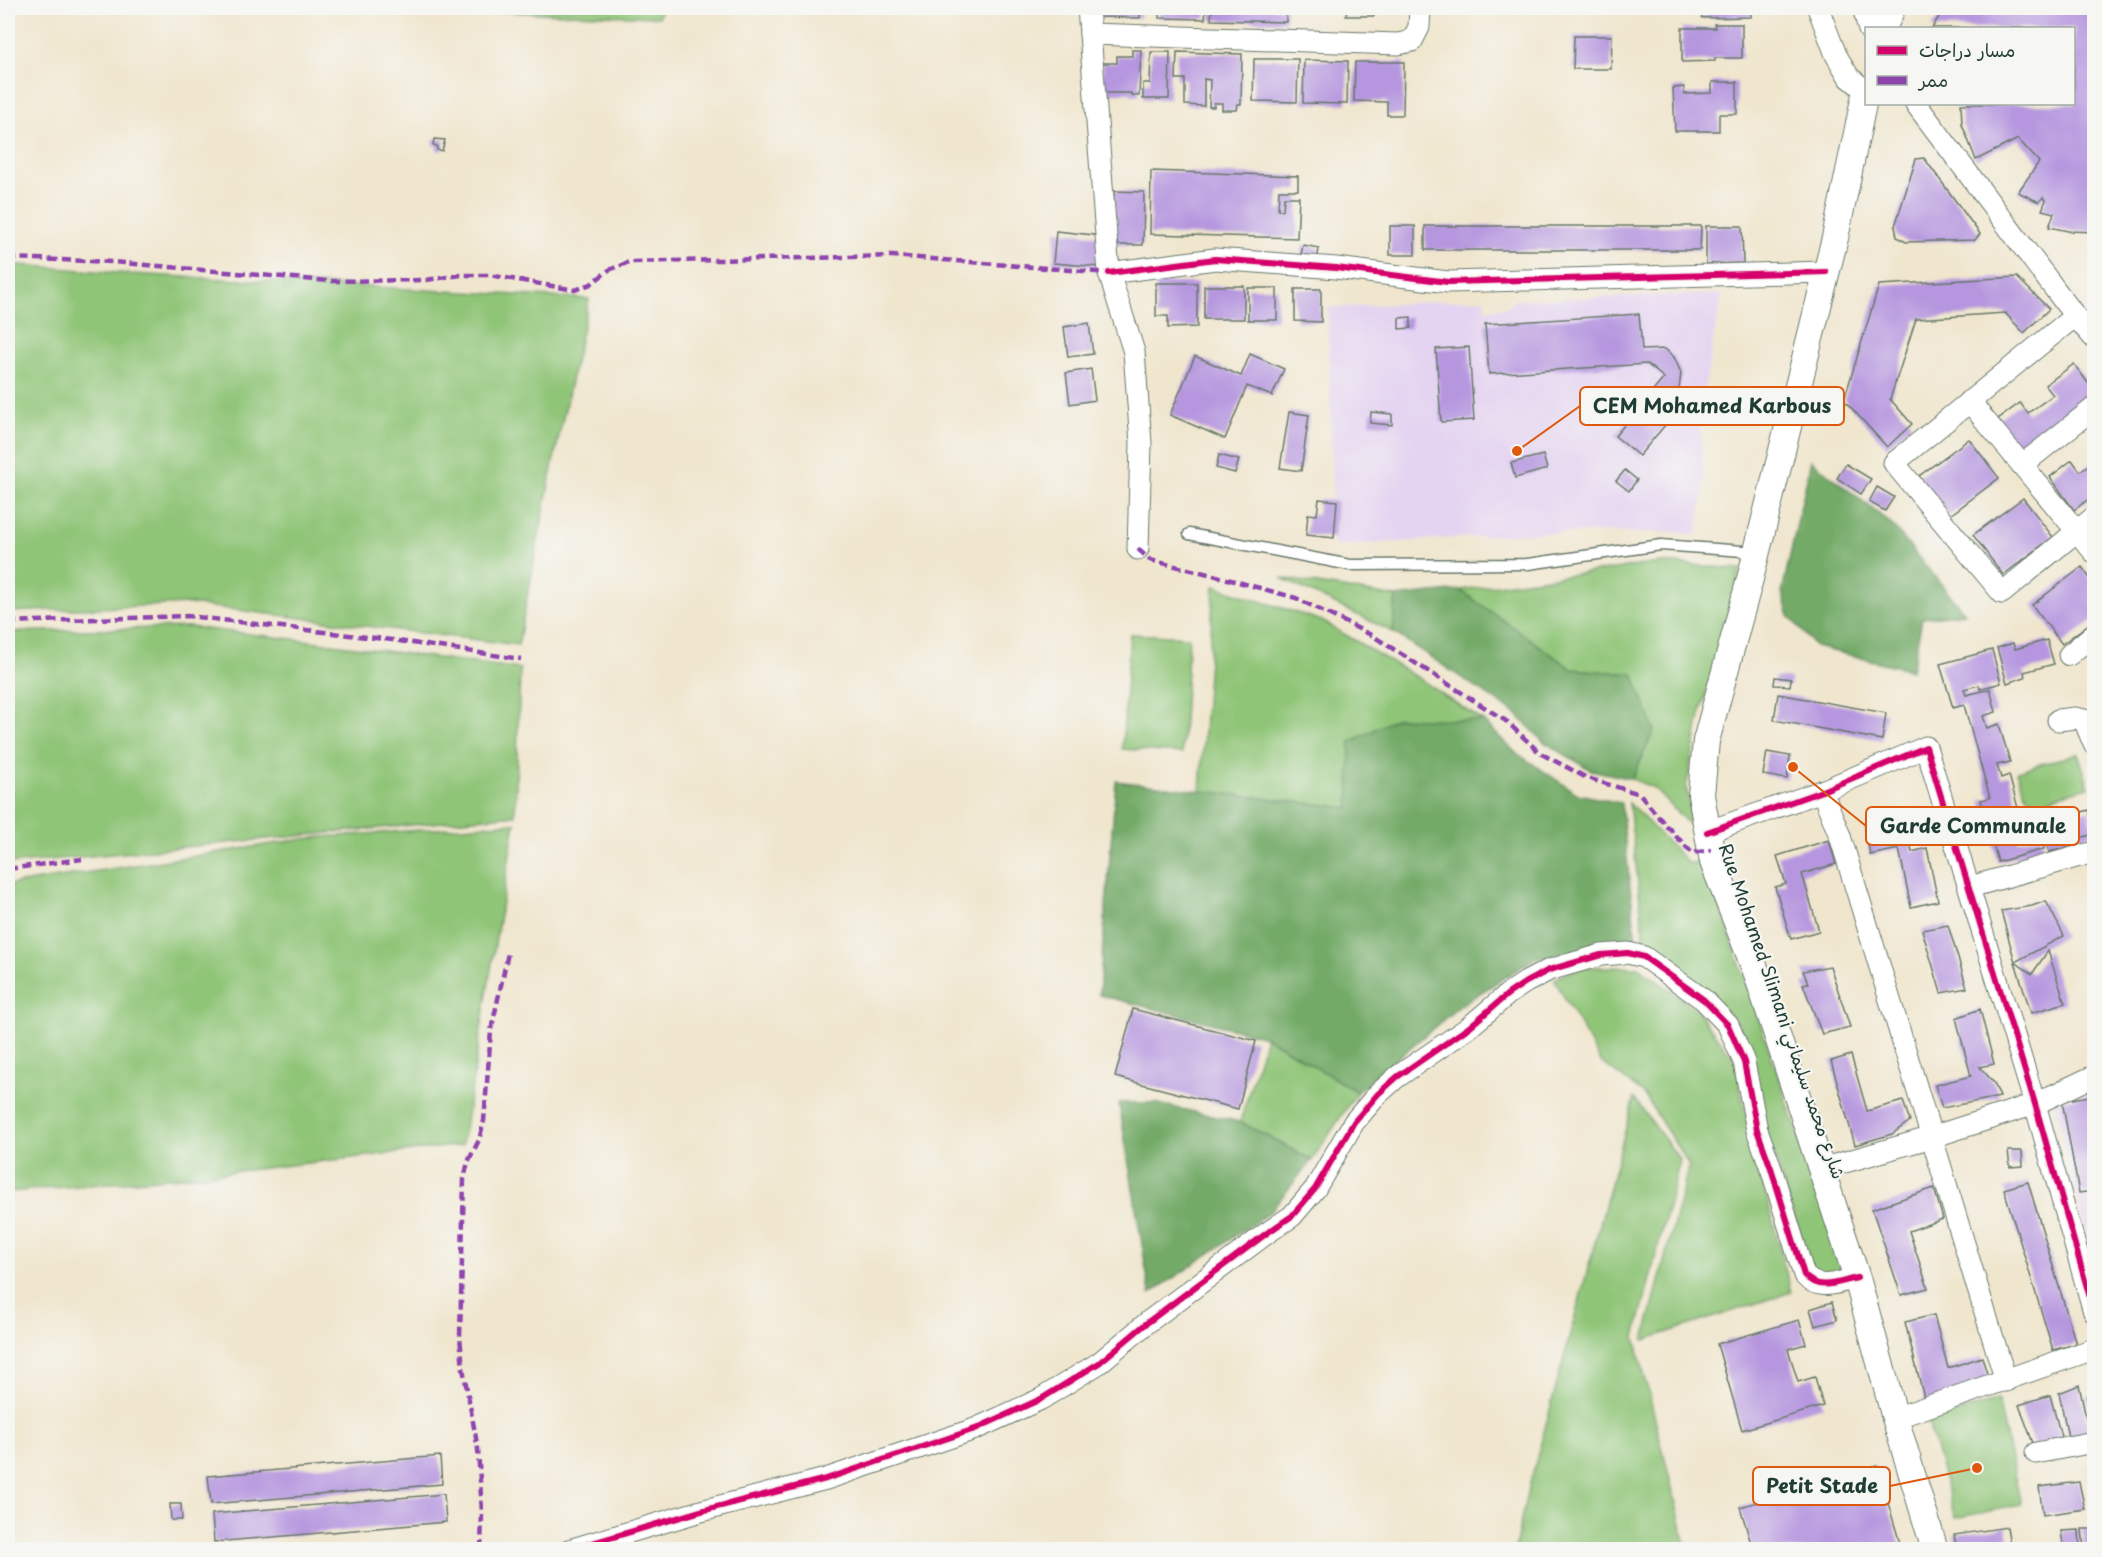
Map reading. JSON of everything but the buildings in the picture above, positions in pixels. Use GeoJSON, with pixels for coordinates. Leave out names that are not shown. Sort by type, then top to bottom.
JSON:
{"type":"FeatureCollection","features":[{"type":"Feature","properties":{"kind":"street"},"geometry":{"type":"LineString","coordinates":[[1088,8],[1109,273],[1134,352],[1141,443],[1138,549]]}},
{"type":"Feature","properties":{"kind":"street"},"geometry":{"type":"LineString","coordinates":[[1090,34],[1398,44],[1412,41],[1419,27],[1420,8]]}},
{"type":"Feature","properties":{"kind":"street"},"geometry":{"type":"LineString","coordinates":[[1818,8],[1836,55],[1849,77],[1865,90]]}},
{"type":"Feature","properties":{"kind":"street"},"geometry":{"type":"LineString","coordinates":[[1866,8],[1871,27]]}},
{"type":"Feature","properties":{"kind":"street"},"geometry":{"type":"LineString","coordinates":[[1886,27],[1895,8]]}},
{"type":"Feature","properties":{"kind":"street","name":"Rue Mohamed Slimani شارع محمد سليماني"},"geometry":{"type":"LineString","coordinates":[[1865,96],[1826,272],[1757,552],[1707,741],[1701,795],[1713,862],[1756,971],[1857,1278],[1895,1418],[1935,1550]]}},
{"type":"Feature","properties":{"kind":"street"},"geometry":{"type":"LineString","coordinates":[[1917,105],[2094,339]]}},
{"type":"Feature","properties":{"kind":"street"},"geometry":{"type":"LineString","coordinates":[[1109,273],[1215,259],[1336,268],[1448,282],[1826,272]]}},
{"type":"Feature","properties":{"kind":"street"},"geometry":{"type":"LineString","coordinates":[[2075,316],[1894,463],[2002,593],[2094,517]]}},
{"type":"Feature","properties":{"kind":"street"},"geometry":{"type":"LineString","coordinates":[[1969,401],[2094,552]]}},
{"type":"Feature","properties":{"kind":"street"},"geometry":{"type":"LineString","coordinates":[[2022,465],[2094,408]]}},
{"type":"Feature","properties":{"kind":"street"},"geometry":{"type":"LineString","coordinates":[[2069,655],[2094,634]]}},
{"type":"Feature","properties":{"kind":"street"},"geometry":{"type":"LineString","coordinates":[[2058,720],[2075,718],[2084,720],[2091,732],[2094,744]]}},
{"type":"Feature","properties":{"kind":"street"},"geometry":{"type":"LineString","coordinates":[[1707,832],[1821,791],[1926,747],[1970,887],[2094,1312]]}},
{"type":"Feature","properties":{"kind":"street"},"geometry":{"type":"LineString","coordinates":[[1821,791],[1840,836],[2006,1381]]}},
{"type":"Feature","properties":{"kind":"street"},"geometry":{"type":"LineString","coordinates":[[1970,887],[2094,852]]}},
{"type":"Feature","properties":{"kind":"street"},"geometry":{"type":"LineString","coordinates":[[569,1550],[690,1514],[826,1479],[975,1429],[1041,1399],[1099,1363],[1165,1309],[1292,1216],[1314,1189],[1354,1122],[1378,1094],[1397,1077],[1468,1028],[1526,981],[1549,970],[1601,955],[1628,953],[1644,957],[1704,1000],[1728,1025],[1744,1062],[1754,1120],[1804,1275],[1813,1283],[1824,1286],[1857,1278]]}},
{"type":"Feature","properties":{"kind":"street"},"geometry":{"type":"LineString","coordinates":[[1821,1169],[2034,1104],[2094,1076]]}},
{"type":"Feature","properties":{"kind":"street"},"geometry":{"type":"LineString","coordinates":[[1895,1418],[2094,1349]]}},
{"type":"Feature","properties":{"kind":"street"},"geometry":{"type":"LineString","coordinates":[[2036,1453],[2094,1442]]}},
{"type":"Feature","properties":{"kind":"lane"},"geometry":{"type":"LineString","coordinates":[[1189,534],[1350,565],[1528,564],[1661,545],[1757,552]]}},
{"type":"Feature","properties":{"kind":"shaded area"},"geometry":{"type":"Polygon","coordinates":[[[1722,294],[1700,412],[1704,490],[1697,535],[1675,532],[1534,533],[1334,546],[1328,308],[1484,299],[1486,310],[1506,307],[1515,300],[1722,294]]]}},
{"type":"Feature","properties":{"kind":"shaded area"},"geometry":{"type":"Polygon","coordinates":[[[2094,1092],[2094,1267],[2054,1100],[2094,1092]]]}},
{"type":"Feature","properties":{"kind":"green space"},"geometry":{"type":"Polygon","coordinates":[[[390,8],[661,8],[659,17],[390,8]]]}},
{"type":"Feature","properties":{"kind":"green space"},"geometry":{"type":"Polygon","coordinates":[[[8,264],[131,274],[589,299],[552,468],[518,645],[189,604],[8,612],[8,264]]]}},
{"type":"Feature","properties":{"kind":"green space"},"geometry":{"type":"Polygon","coordinates":[[[1811,460],[1890,523],[1965,613],[1922,618],[1912,670],[1816,647],[1789,616],[1782,592],[1811,460]]]}},
{"type":"Feature","properties":{"kind":"green space"},"geometry":{"type":"Polygon","coordinates":[[[1659,563],[1741,569],[1700,715],[1686,788],[1698,834],[1654,788],[1632,779],[1654,730],[1633,674],[1572,669],[1460,590],[1659,563]]]}},
{"type":"Feature","properties":{"kind":"green space"},"geometry":{"type":"Polygon","coordinates":[[[1281,578],[1396,597],[1393,632],[1281,578]]]}},
{"type":"Feature","properties":{"kind":"green space"},"geometry":{"type":"Polygon","coordinates":[[[1214,586],[1322,621],[1418,678],[1483,721],[1397,718],[1349,808],[1200,791],[1214,586]]]}},
{"type":"Feature","properties":{"kind":"green space"},"geometry":{"type":"Polygon","coordinates":[[[1460,590],[1572,669],[1633,674],[1654,730],[1632,779],[1591,770],[1544,742],[1516,714],[1393,632],[1396,597],[1460,590]]]}},
{"type":"Feature","properties":{"kind":"green space"},"geometry":{"type":"Polygon","coordinates":[[[190,627],[520,669],[515,815],[8,864],[8,632],[190,627]]]}},
{"type":"Feature","properties":{"kind":"green space"},"geometry":{"type":"Polygon","coordinates":[[[1130,634],[1189,637],[1182,753],[1122,749],[1130,634]]]}},
{"type":"Feature","properties":{"kind":"green space"},"geometry":{"type":"Polygon","coordinates":[[[1397,718],[1483,721],[1515,752],[1578,794],[1621,803],[1636,941],[1535,958],[1461,1005],[1357,1092],[1266,1037],[1099,995],[1116,781],[1349,808],[1350,742],[1397,718]]]}},
{"type":"Feature","properties":{"kind":"green space"},"geometry":{"type":"Polygon","coordinates":[[[2078,753],[2089,787],[2058,795],[2032,808],[2017,772],[2078,753]]]}},
{"type":"Feature","properties":{"kind":"green space"},"geometry":{"type":"Polygon","coordinates":[[[1629,803],[1689,864],[1704,860],[1846,1273],[1821,1279],[1813,1275],[1762,1118],[1740,1025],[1676,966],[1645,945],[1629,803]]]}},
{"type":"Feature","properties":{"kind":"green space"},"geometry":{"type":"Polygon","coordinates":[[[515,823],[462,1145],[204,1175],[8,1192],[8,885],[310,838],[515,823]]]}},
{"type":"Feature","properties":{"kind":"green space"},"geometry":{"type":"Polygon","coordinates":[[[1581,967],[1638,967],[1697,1010],[1735,1061],[1748,1125],[1791,1292],[1644,1340],[1689,1165],[1643,1093],[1601,1062],[1554,979],[1581,967]]]}},
{"type":"Feature","properties":{"kind":"green space"},"geometry":{"type":"Polygon","coordinates":[[[1266,1037],[1357,1092],[1312,1160],[1240,1122],[1266,1037]]]}},
{"type":"Feature","properties":{"kind":"green space"},"geometry":{"type":"Polygon","coordinates":[[[1634,1098],[1680,1160],[1635,1337],[1687,1549],[1515,1549],[1524,1506],[1634,1098]]]}},
{"type":"Feature","properties":{"kind":"green space"},"geometry":{"type":"Polygon","coordinates":[[[1119,1103],[1154,1103],[1240,1122],[1312,1160],[1269,1213],[1150,1294],[1119,1103]]]}},
{"type":"Feature","properties":{"kind":"green space"},"geometry":{"type":"Polygon","coordinates":[[[1998,1400],[2021,1505],[1955,1518],[1928,1422],[1998,1400]]]}},
{"type":"Feature","properties":{"kind":"marked path"},"geometry":{"type":"LineString","coordinates":[[8,258],[113,262],[328,281],[426,280],[461,275],[489,275],[575,290],[591,284],[609,270],[629,262],[893,256],[1109,273]]}},
{"type":"Feature","properties":{"kind":"marked path"},"geometry":{"type":"LineString","coordinates":[[1138,549],[1150,560],[1296,598],[1373,636],[1506,721],[1540,753],[1587,778],[1640,794],[1692,853],[1711,850]]}},
{"type":"Feature","properties":{"kind":"marked path"},"geometry":{"type":"LineString","coordinates":[[8,622],[188,616],[392,640],[521,659]]}},
{"type":"Feature","properties":{"kind":"marked path"},"geometry":{"type":"LineString","coordinates":[[8,869],[82,859]]}},
{"type":"Feature","properties":{"kind":"marked path"},"geometry":{"type":"LineString","coordinates":[[481,1550],[482,1512],[478,1449],[463,1368],[460,1337],[464,1179],[484,1121],[491,1031],[508,953]]}},
{"type":"Feature","properties":{"kind":"cycle path"},"geometry":{"type":"LineString","coordinates":[[1109,273],[1215,259],[1336,268],[1448,282],[1826,272]]}},
{"type":"Feature","properties":{"kind":"cycle path"},"geometry":{"type":"LineString","coordinates":[[1707,832],[1822,791],[1926,747],[2035,1104],[2094,1312]]}},
{"type":"Feature","properties":{"kind":"cycle path"},"geometry":{"type":"LineString","coordinates":[[569,1550],[701,1511],[826,1479],[975,1429],[1041,1399],[1099,1363],[1148,1322],[1292,1216],[1315,1189],[1354,1122],[1378,1094],[1397,1077],[1468,1028],[1526,982],[1549,970],[1601,955],[1628,953],[1644,957],[1704,1000],[1728,1025],[1744,1062],[1757,1130],[1804,1275],[1822,1284],[1857,1278]]}},
{"type":"Feature","properties":{"kind":"place","name":"CEM Mohamed Karbous"},"geometry":{"type":"Point","coordinates":[1517,451]}},
{"type":"Feature","properties":{"kind":"place","name":"Garde Communale"},"geometry":{"type":"Point","coordinates":[1793,767]}},
{"type":"Feature","properties":{"kind":"place","name":"Petit Stade"},"geometry":{"type":"Point","coordinates":[1977,1468]}}]}
